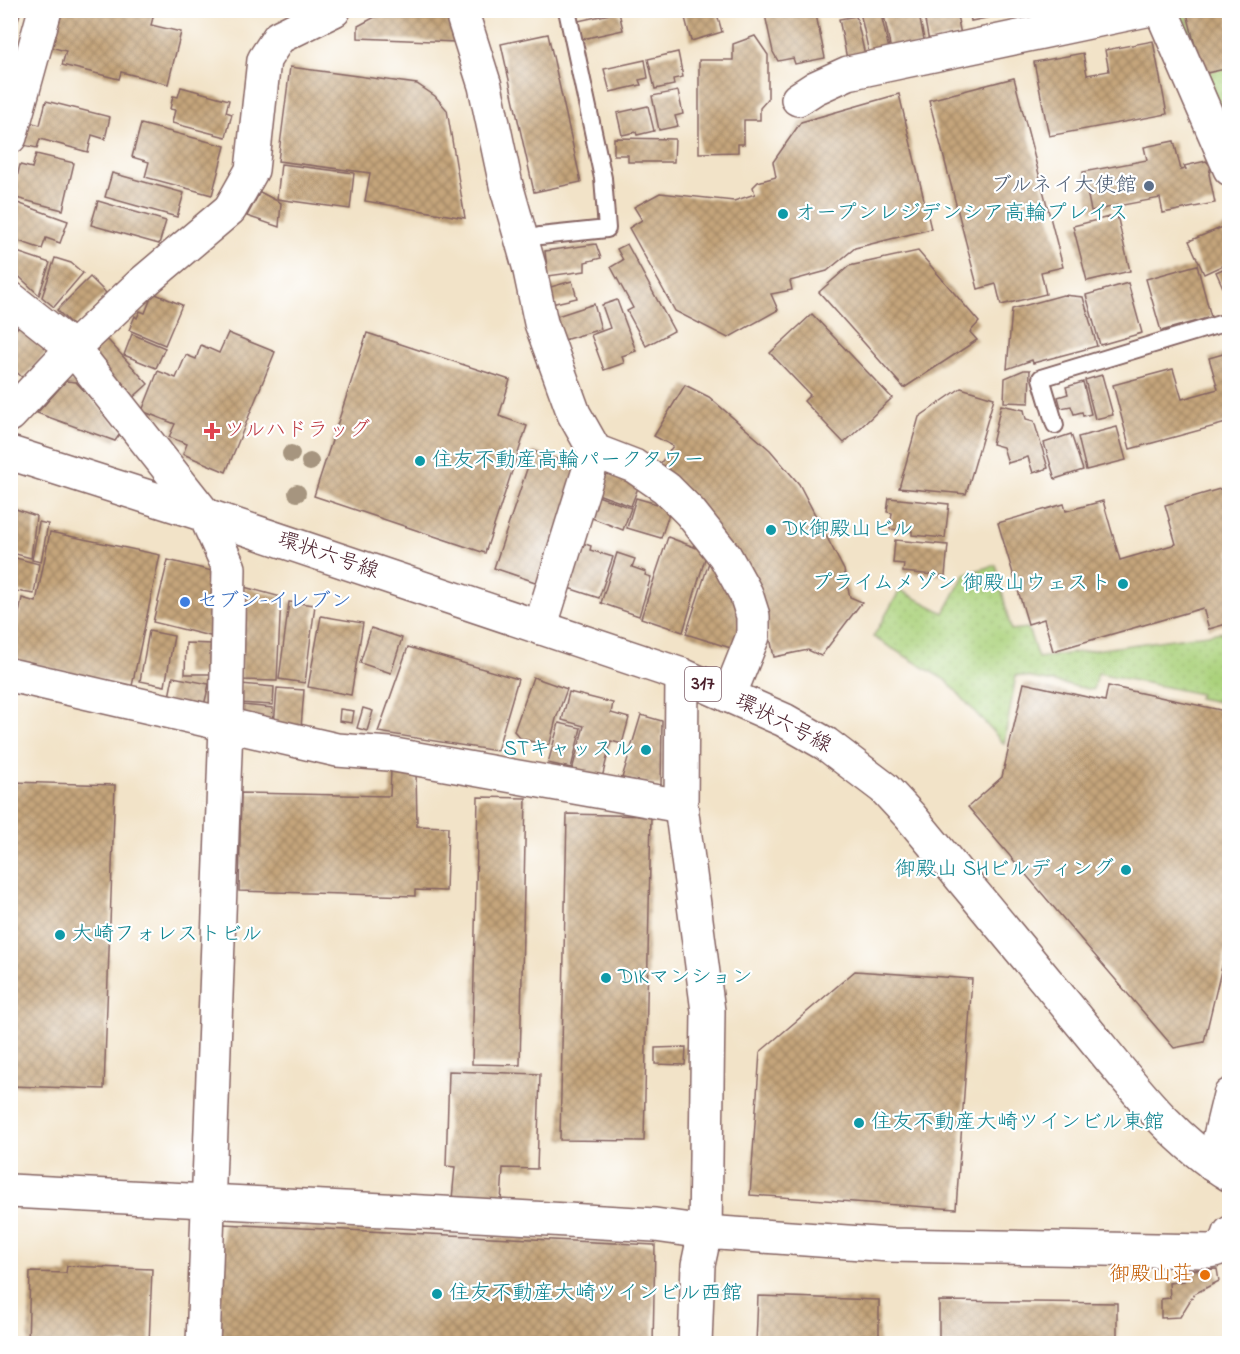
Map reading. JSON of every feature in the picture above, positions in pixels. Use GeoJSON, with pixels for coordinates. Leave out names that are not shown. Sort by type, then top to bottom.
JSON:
{"type":"FeatureCollection","features":[{"type":"Feature","properties":{"kind":"street"},"geometry":{"type":"LineString","coordinates":[[10,137],[45,10]]}},
{"type":"Feature","properties":{"kind":"street"},"geometry":{"type":"LineString","coordinates":[[10,415],[73,348],[140,285],[230,209],[252,170],[264,60],[279,37],[334,10]]}},
{"type":"Feature","properties":{"kind":"street"},"geometry":{"type":"LineString","coordinates":[[461,10],[484,86],[506,185],[530,266],[541,323],[574,414],[595,451],[634,466],[666,488],[725,556],[746,594],[753,616],[753,636],[729,696]]}},
{"type":"Feature","properties":{"kind":"street"},"geometry":{"type":"LineString","coordinates":[[798,99],[815,88],[848,74],[1146,10]]}},
{"type":"Feature","properties":{"kind":"street"},"geometry":{"type":"LineString","coordinates":[[1161,10],[1230,169]]}},
{"type":"Feature","properties":{"kind":"street"},"geometry":{"type":"LineString","coordinates":[[10,298],[73,348],[205,515],[229,568],[226,726],[202,1344]]}},
{"type":"Feature","properties":{"kind":"street"},"geometry":{"type":"LineString","coordinates":[[540,628],[595,451]]}},
{"type":"Feature","properties":{"kind":"street","name":"環状六号線"},"geometry":{"type":"LineString","coordinates":[[10,453],[205,515],[682,675],[784,720],[826,744],[884,789],[910,816],[1137,1090],[1183,1141],[1221,1170]]}},
{"type":"Feature","properties":{"kind":"street"},"geometry":{"type":"LineString","coordinates":[[10,675],[337,750],[389,754],[681,806]]}},
{"type":"Feature","properties":{"kind":"street"},"geometry":{"type":"LineString","coordinates":[[682,675],[681,806],[708,1011],[705,1232],[698,1265],[695,1344]]}},
{"type":"Feature","properties":{"kind":"street"},"geometry":{"type":"LineString","coordinates":[[1221,1170],[1230,1095]]}},
{"type":"Feature","properties":{"kind":"street"},"geometry":{"type":"LineString","coordinates":[[10,1191],[655,1225],[705,1232],[891,1245],[1209,1251],[1223,1247],[1230,1233]]}},
{"type":"Feature","properties":{"kind":"lane"},"geometry":{"type":"LineString","coordinates":[[521,241],[540,236],[607,229],[603,178],[567,10]]}},
{"type":"Feature","properties":{"kind":"lane"},"geometry":{"type":"LineString","coordinates":[[1055,425],[1041,378],[1230,321]]}},
{"type":"Feature","properties":{"kind":"green space"},"geometry":{"type":"Polygon","coordinates":[[[1180,11],[1185,11],[1205,69],[1229,62],[1229,105],[1217,111],[1179,21],[1180,11]]]}},
{"type":"Feature","properties":{"kind":"green space"},"geometry":{"type":"Polygon","coordinates":[[[996,565],[1011,630],[1028,628],[1038,658],[1229,631],[1229,704],[1198,698],[1200,694],[1098,673],[1093,690],[1016,675],[1004,744],[947,681],[873,637],[900,590],[944,613],[965,574],[996,565]]]}},
{"type":"Feature","properties":{"kind":"building"},"geometry":{"type":"Polygon","coordinates":[[[10,10],[21,10],[16,27],[10,25],[10,10]]]}},
{"type":"Feature","properties":{"kind":"building"},"geometry":{"type":"Polygon","coordinates":[[[59,10],[155,10],[151,25],[181,32],[168,84],[121,72],[119,79],[62,65],[66,51],[50,47],[59,10]]]}},
{"type":"Feature","properties":{"kind":"building"},"geometry":{"type":"Polygon","coordinates":[[[388,10],[448,10],[456,42],[358,38],[358,26],[388,10]]]}},
{"type":"Feature","properties":{"kind":"building"},"geometry":{"type":"Polygon","coordinates":[[[683,10],[716,10],[722,32],[691,41],[683,10]]]}},
{"type":"Feature","properties":{"kind":"building"},"geometry":{"type":"Polygon","coordinates":[[[764,10],[815,10],[825,58],[795,64],[793,58],[778,61],[773,52],[764,10]]]}},
{"type":"Feature","properties":{"kind":"building"},"geometry":{"type":"Polygon","coordinates":[[[880,10],[889,49],[869,53],[860,12],[880,10]]]}},
{"type":"Feature","properties":{"kind":"building"},"geometry":{"type":"Polygon","coordinates":[[[883,10],[918,10],[925,44],[891,51],[883,10]]]}},
{"type":"Feature","properties":{"kind":"building"},"geometry":{"type":"Polygon","coordinates":[[[923,10],[956,10],[961,35],[929,42],[923,10]]]}},
{"type":"Feature","properties":{"kind":"building"},"geometry":{"type":"Polygon","coordinates":[[[969,10],[1017,10],[1017,12],[971,21],[969,10]]]}},
{"type":"Feature","properties":{"kind":"building"},"geometry":{"type":"Polygon","coordinates":[[[1198,10],[1229,10],[1230,68],[1202,74],[1187,13],[1198,10]]]}},
{"type":"Feature","properties":{"kind":"building"},"geometry":{"type":"Polygon","coordinates":[[[619,12],[623,30],[582,39],[578,21],[619,12]]]}},
{"type":"Feature","properties":{"kind":"building"},"geometry":{"type":"Polygon","coordinates":[[[856,16],[865,55],[847,59],[839,19],[856,16]]]}},
{"type":"Feature","properties":{"kind":"building"},"geometry":{"type":"Polygon","coordinates":[[[548,34],[581,182],[534,192],[501,44],[548,34]]]}},
{"type":"Feature","properties":{"kind":"building"},"geometry":{"type":"Polygon","coordinates":[[[755,36],[768,55],[768,99],[760,108],[760,120],[744,120],[744,144],[738,144],[738,152],[699,153],[699,60],[733,60],[733,44],[755,36]]]}},
{"type":"Feature","properties":{"kind":"building"},"geometry":{"type":"Polygon","coordinates":[[[1153,41],[1167,114],[1049,136],[1034,62],[1083,53],[1087,75],[1109,71],[1105,50],[1153,41]]]}},
{"type":"Feature","properties":{"kind":"building"},"geometry":{"type":"Polygon","coordinates":[[[678,52],[683,77],[673,79],[674,85],[655,89],[648,59],[678,52]]]}},
{"type":"Feature","properties":{"kind":"building"},"geometry":{"type":"Polygon","coordinates":[[[645,60],[648,78],[639,80],[641,85],[610,92],[604,69],[645,60]]]}},
{"type":"Feature","properties":{"kind":"building"},"geometry":{"type":"Polygon","coordinates":[[[290,67],[417,84],[435,96],[447,110],[465,218],[365,201],[370,173],[278,161],[290,67]]]}},
{"type":"Feature","properties":{"kind":"building"},"geometry":{"type":"Polygon","coordinates":[[[1014,78],[1063,267],[1041,272],[1046,294],[1001,305],[996,284],[978,289],[929,100],[1014,78]]]}},
{"type":"Feature","properties":{"kind":"building"},"geometry":{"type":"Polygon","coordinates":[[[181,87],[229,100],[226,112],[232,114],[226,137],[172,123],[175,110],[170,109],[173,96],[178,97],[181,87]]]}},
{"type":"Feature","properties":{"kind":"building"},"geometry":{"type":"Polygon","coordinates":[[[678,91],[683,114],[675,116],[678,126],[659,130],[652,96],[678,91]]]}},
{"type":"Feature","properties":{"kind":"building","name":"オープンレジデンシア高輪プレイス"},"geometry":{"type":"Polygon","coordinates":[[[899,94],[931,229],[855,248],[827,271],[790,281],[792,290],[771,294],[778,310],[728,338],[675,311],[629,228],[642,220],[634,207],[660,193],[734,201],[755,194],[753,187],[758,182],[776,177],[773,162],[801,122],[899,94]]]}},
{"type":"Feature","properties":{"kind":"building"},"geometry":{"type":"Polygon","coordinates":[[[46,101],[110,117],[105,139],[92,135],[88,152],[40,139],[37,148],[23,145],[29,122],[40,125],[46,101]]]}},
{"type":"Feature","properties":{"kind":"building"},"geometry":{"type":"Polygon","coordinates":[[[648,106],[654,131],[637,135],[636,132],[622,135],[617,113],[648,106]]]}},
{"type":"Feature","properties":{"kind":"building"},"geometry":{"type":"Polygon","coordinates":[[[141,124],[225,146],[212,195],[145,177],[149,162],[132,157],[141,124]]]}},
{"type":"Feature","properties":{"kind":"building"},"geometry":{"type":"Polygon","coordinates":[[[614,138],[675,139],[674,162],[628,162],[628,155],[614,155],[614,138]]]}},
{"type":"Feature","properties":{"kind":"building","name":"ブルネイ大使館"},"geometry":{"type":"Polygon","coordinates":[[[1174,141],[1181,170],[1186,169],[1184,166],[1206,161],[1211,166],[1209,174],[1215,203],[1163,213],[1160,198],[1091,211],[1083,172],[1147,160],[1144,147],[1174,141]]]}},
{"type":"Feature","properties":{"kind":"building"},"geometry":{"type":"Polygon","coordinates":[[[36,154],[74,163],[63,210],[12,197],[20,165],[32,168],[36,154]]]}},
{"type":"Feature","properties":{"kind":"building"},"geometry":{"type":"Polygon","coordinates":[[[281,164],[354,173],[350,209],[277,199],[281,164]]]}},
{"type":"Feature","properties":{"kind":"building"},"geometry":{"type":"Polygon","coordinates":[[[112,173],[184,193],[177,217],[105,197],[112,173]]]}},
{"type":"Feature","properties":{"kind":"building"},"geometry":{"type":"Polygon","coordinates":[[[260,192],[281,203],[279,227],[247,216],[260,192]]]}},
{"type":"Feature","properties":{"kind":"building"},"geometry":{"type":"Polygon","coordinates":[[[12,201],[68,221],[60,243],[46,238],[42,249],[10,238],[12,201]]]}},
{"type":"Feature","properties":{"kind":"building"},"geometry":{"type":"Polygon","coordinates":[[[98,201],[166,221],[159,244],[91,225],[98,201]]]}},
{"type":"Feature","properties":{"kind":"building"},"geometry":{"type":"Polygon","coordinates":[[[1117,215],[1130,271],[1087,281],[1073,226],[1117,215]]]}},
{"type":"Feature","properties":{"kind":"building"},"geometry":{"type":"Polygon","coordinates":[[[1230,224],[1230,262],[1204,274],[1189,241],[1230,224]]]}},
{"type":"Feature","properties":{"kind":"building"},"geometry":{"type":"Polygon","coordinates":[[[596,244],[601,258],[585,262],[585,271],[548,276],[545,251],[596,244]]]}},
{"type":"Feature","properties":{"kind":"building"},"geometry":{"type":"Polygon","coordinates":[[[627,244],[674,331],[646,346],[627,311],[633,308],[611,267],[623,260],[617,249],[627,244]]]}},
{"type":"Feature","properties":{"kind":"building"},"geometry":{"type":"Polygon","coordinates":[[[918,251],[979,322],[970,332],[977,340],[904,388],[819,292],[849,266],[918,251]]]}},
{"type":"Feature","properties":{"kind":"building"},"geometry":{"type":"Polygon","coordinates":[[[17,252],[50,263],[39,295],[10,268],[17,252]]]}},
{"type":"Feature","properties":{"kind":"building"},"geometry":{"type":"Polygon","coordinates":[[[55,258],[71,263],[83,273],[54,307],[42,297],[55,258]]]}},
{"type":"Feature","properties":{"kind":"building"},"geometry":{"type":"Polygon","coordinates":[[[1197,265],[1211,317],[1161,331],[1146,279],[1197,265]]]}},
{"type":"Feature","properties":{"kind":"building"},"geometry":{"type":"Polygon","coordinates":[[[1230,266],[1230,303],[1216,272],[1230,266]]]}},
{"type":"Feature","properties":{"kind":"building"},"geometry":{"type":"Polygon","coordinates":[[[90,277],[106,293],[73,326],[57,310],[90,277]]]}},
{"type":"Feature","properties":{"kind":"building"},"geometry":{"type":"Polygon","coordinates":[[[572,281],[577,298],[551,304],[547,288],[572,281]]]}},
{"type":"Feature","properties":{"kind":"building"},"geometry":{"type":"Polygon","coordinates":[[[1128,283],[1142,333],[1100,345],[1086,295],[1128,283]]]}},
{"type":"Feature","properties":{"kind":"building"},"geometry":{"type":"Polygon","coordinates":[[[153,293],[182,305],[165,345],[129,330],[135,316],[137,318],[140,311],[145,313],[153,293]]]}},
{"type":"Feature","properties":{"kind":"building"},"geometry":{"type":"Polygon","coordinates":[[[1063,295],[1083,297],[1097,346],[1033,363],[1032,360],[1007,369],[1012,309],[1063,295]]]}},
{"type":"Feature","properties":{"kind":"building"},"geometry":{"type":"Polygon","coordinates":[[[617,300],[636,351],[622,356],[624,363],[604,370],[591,335],[610,328],[602,305],[617,300]]]}},
{"type":"Feature","properties":{"kind":"building"},"geometry":{"type":"Polygon","coordinates":[[[594,304],[601,329],[557,342],[551,318],[594,304]]]}},
{"type":"Feature","properties":{"kind":"building"},"geometry":{"type":"Polygon","coordinates":[[[812,314],[892,398],[844,443],[804,401],[810,395],[770,353],[812,314]]]}},
{"type":"Feature","properties":{"kind":"building"},"geometry":{"type":"Polygon","coordinates":[[[22,323],[50,349],[23,378],[13,369],[10,371],[10,335],[22,323]]]}},
{"type":"Feature","properties":{"kind":"building"},"geometry":{"type":"Polygon","coordinates":[[[228,333],[275,352],[226,472],[183,454],[187,444],[169,437],[175,424],[142,411],[158,371],[176,378],[186,355],[196,359],[201,345],[219,353],[228,333]]]}},
{"type":"Feature","properties":{"kind":"building","name":"住友不動産高輪パークタワー"},"geometry":{"type":"Polygon","coordinates":[[[367,333],[510,380],[499,416],[527,426],[485,553],[314,496],[367,333]]]}},
{"type":"Feature","properties":{"kind":"building"},"geometry":{"type":"Polygon","coordinates":[[[132,334],[165,348],[156,368],[124,355],[132,334]]]}},
{"type":"Feature","properties":{"kind":"building"},"geometry":{"type":"Polygon","coordinates":[[[108,340],[148,384],[127,403],[88,358],[108,340]]]}},
{"type":"Feature","properties":{"kind":"building"},"geometry":{"type":"Polygon","coordinates":[[[1230,352],[1230,422],[1130,449],[1113,385],[1173,369],[1182,399],[1218,389],[1209,358],[1230,352]]]}},
{"type":"Feature","properties":{"kind":"building"},"geometry":{"type":"Polygon","coordinates":[[[1024,370],[1030,370],[1029,403],[1004,402],[1005,378],[1024,370]]]}},
{"type":"Feature","properties":{"kind":"building"},"geometry":{"type":"Polygon","coordinates":[[[1102,375],[1113,415],[1095,419],[1085,380],[1102,375]]]}},
{"type":"Feature","properties":{"kind":"building"},"geometry":{"type":"Polygon","coordinates":[[[66,381],[76,382],[122,431],[115,441],[37,413],[66,381]]]}},
{"type":"Feature","properties":{"kind":"building"},"geometry":{"type":"Polygon","coordinates":[[[1083,382],[1091,414],[1083,416],[1082,412],[1074,414],[1071,406],[1061,408],[1058,397],[1068,394],[1066,387],[1083,382]]]}},
{"type":"Feature","properties":{"kind":"building","name":"DK御殿山ビル"},"geometry":{"type":"Polygon","coordinates":[[[685,385],[709,397],[770,450],[799,484],[844,570],[850,597],[862,602],[821,656],[808,650],[774,657],[767,623],[657,468],[673,446],[654,436],[685,385]]]}},
{"type":"Feature","properties":{"kind":"building"},"geometry":{"type":"Polygon","coordinates":[[[961,388],[994,398],[966,494],[899,488],[919,417],[961,388]]]}},
{"type":"Feature","properties":{"kind":"building"},"geometry":{"type":"Polygon","coordinates":[[[1001,405],[1024,410],[1026,419],[1034,421],[1048,468],[1033,473],[1028,457],[1008,463],[1003,447],[992,444],[1001,405]]]}},
{"type":"Feature","properties":{"kind":"building"},"geometry":{"type":"Polygon","coordinates":[[[1117,427],[1126,460],[1086,470],[1078,437],[1117,427]]]}},
{"type":"Feature","properties":{"kind":"building"},"geometry":{"type":"Polygon","coordinates":[[[1071,434],[1083,470],[1055,479],[1044,443],[1071,434]]]}},
{"type":"Feature","properties":{"kind":"building"},"geometry":{"type":"Polygon","coordinates":[[[533,451],[586,469],[547,586],[494,568],[533,451]]]}},
{"type":"Feature","properties":{"kind":"building"},"geometry":{"type":"Polygon","coordinates":[[[603,471],[639,485],[631,506],[595,493],[603,471]]]}},
{"type":"Feature","properties":{"kind":"building","name":"プライムメゾン 御殿山ウェスト"},"geometry":{"type":"Polygon","coordinates":[[[1230,486],[1230,623],[1209,629],[1203,608],[1053,651],[1044,619],[1028,624],[998,523],[1064,504],[1066,511],[1103,501],[1120,560],[1176,544],[1165,505],[1230,486]]]}},
{"type":"Feature","properties":{"kind":"building"},"geometry":{"type":"Polygon","coordinates":[[[595,495],[631,508],[623,530],[587,516],[595,495]]]}},
{"type":"Feature","properties":{"kind":"building"},"geometry":{"type":"Polygon","coordinates":[[[636,498],[671,508],[661,538],[627,528],[636,498]]]}},
{"type":"Feature","properties":{"kind":"building"},"geometry":{"type":"Polygon","coordinates":[[[889,498],[949,504],[945,538],[912,535],[912,531],[890,529],[892,513],[887,512],[889,498]]]}},
{"type":"Feature","properties":{"kind":"building"},"geometry":{"type":"Polygon","coordinates":[[[13,508],[36,516],[31,558],[12,553],[13,508]]]}},
{"type":"Feature","properties":{"kind":"building"},"geometry":{"type":"Polygon","coordinates":[[[39,522],[48,524],[41,562],[32,560],[39,522]]]}},
{"type":"Feature","properties":{"kind":"building"},"geometry":{"type":"Polygon","coordinates":[[[50,532],[160,555],[132,686],[10,659],[22,598],[36,602],[50,532]]]}},
{"type":"Feature","properties":{"kind":"building"},"geometry":{"type":"Polygon","coordinates":[[[668,537],[707,552],[683,632],[641,618],[668,537]]]}},
{"type":"Feature","properties":{"kind":"building"},"geometry":{"type":"Polygon","coordinates":[[[895,540],[948,545],[945,576],[903,572],[904,564],[893,563],[895,540]]]}},
{"type":"Feature","properties":{"kind":"building"},"geometry":{"type":"Polygon","coordinates":[[[577,541],[591,546],[590,550],[613,557],[599,598],[562,586],[577,541]]]}},
{"type":"Feature","properties":{"kind":"building"},"geometry":{"type":"Polygon","coordinates":[[[617,553],[635,559],[632,567],[646,572],[645,575],[651,577],[639,616],[601,603],[617,553]]]}},
{"type":"Feature","properties":{"kind":"building"},"geometry":{"type":"Polygon","coordinates":[[[711,556],[743,603],[737,650],[686,634],[711,556]]]}},
{"type":"Feature","properties":{"kind":"building"},"geometry":{"type":"Polygon","coordinates":[[[12,557],[39,564],[34,594],[10,590],[12,557]]]}},
{"type":"Feature","properties":{"kind":"building"},"geometry":{"type":"Polygon","coordinates":[[[168,560],[216,572],[214,637],[153,622],[168,560]]]}},
{"type":"Feature","properties":{"kind":"building"},"geometry":{"type":"Polygon","coordinates":[[[244,587],[281,597],[277,681],[241,680],[244,587]]]}},
{"type":"Feature","properties":{"kind":"building"},"geometry":{"type":"Polygon","coordinates":[[[289,602],[315,605],[305,683],[279,679],[289,602]]]}},
{"type":"Feature","properties":{"kind":"building"},"geometry":{"type":"Polygon","coordinates":[[[321,616],[363,623],[351,695],[308,687],[321,616]]]}},
{"type":"Feature","properties":{"kind":"building"},"geometry":{"type":"Polygon","coordinates":[[[371,628],[402,638],[391,673],[360,663],[371,628]]]}},
{"type":"Feature","properties":{"kind":"building"},"geometry":{"type":"Polygon","coordinates":[[[149,631],[174,636],[165,686],[140,681],[149,631]]]}},
{"type":"Feature","properties":{"kind":"building"},"geometry":{"type":"Polygon","coordinates":[[[186,643],[212,644],[211,674],[185,674],[186,643]]]}},
{"type":"Feature","properties":{"kind":"building"},"geometry":{"type":"Polygon","coordinates":[[[408,647],[518,679],[497,751],[378,732],[408,647]]]}},
{"type":"Feature","properties":{"kind":"building"},"geometry":{"type":"Polygon","coordinates":[[[173,677],[209,684],[203,710],[168,702],[173,677]]]}},
{"type":"Feature","properties":{"kind":"building"},"geometry":{"type":"Polygon","coordinates":[[[533,677],[567,689],[550,743],[546,746],[520,738],[514,731],[533,677]]]}},
{"type":"Feature","properties":{"kind":"building","name":"御殿山 SHビルディング"},"geometry":{"type":"Polygon","coordinates":[[[1024,683],[1105,701],[1108,686],[1230,712],[1230,933],[1204,1042],[1174,1048],[968,807],[1002,777],[1024,683]]]}},
{"type":"Feature","properties":{"kind":"building"},"geometry":{"type":"Polygon","coordinates":[[[241,684],[274,687],[273,705],[240,703],[241,684]]]}},
{"type":"Feature","properties":{"kind":"building"},"geometry":{"type":"Polygon","coordinates":[[[277,688],[304,690],[301,728],[274,726],[277,688]]]}},
{"type":"Feature","properties":{"kind":"building"},"geometry":{"type":"Polygon","coordinates":[[[569,692],[613,703],[611,713],[629,718],[622,744],[611,741],[601,782],[571,774],[584,726],[562,720],[569,692]]]}},
{"type":"Feature","properties":{"kind":"building"},"geometry":{"type":"Polygon","coordinates":[[[241,705],[273,708],[272,726],[240,723],[241,705]]]}},
{"type":"Feature","properties":{"kind":"building"},"geometry":{"type":"Polygon","coordinates":[[[363,708],[373,711],[367,731],[357,728],[363,708]]]}},
{"type":"Feature","properties":{"kind":"building"},"geometry":{"type":"Polygon","coordinates":[[[340,709],[354,711],[352,723],[339,721],[340,709]]]}},
{"type":"Feature","properties":{"kind":"building","name":"STキャッスル"},"geometry":{"type":"Polygon","coordinates":[[[641,715],[662,721],[661,786],[622,778],[641,715]]]}},
{"type":"Feature","properties":{"kind":"building"},"geometry":{"type":"Polygon","coordinates":[[[559,723],[581,728],[571,768],[548,763],[559,723]]]}},
{"type":"Feature","properties":{"kind":"building"},"geometry":{"type":"Polygon","coordinates":[[[391,770],[416,771],[417,826],[448,827],[446,891],[415,890],[415,896],[239,891],[241,793],[390,796],[391,770]]]}},
{"type":"Feature","properties":{"kind":"building","name":"大崎フォレストビル"},"geometry":{"type":"Polygon","coordinates":[[[10,782],[115,785],[104,1089],[10,1086],[10,782]]]}},
{"type":"Feature","properties":{"kind":"building"},"geometry":{"type":"Polygon","coordinates":[[[478,797],[526,798],[520,1065],[472,1064],[478,797]]]}},
{"type":"Feature","properties":{"kind":"building","name":"DIKマンション"},"geometry":{"type":"Polygon","coordinates":[[[567,814],[651,816],[644,1141],[560,1140],[567,814]]]}},
{"type":"Feature","properties":{"kind":"building","name":"住友不動産大崎ツインビル東館"},"geometry":{"type":"Polygon","coordinates":[[[855,971],[972,979],[956,1209],[750,1195],[760,1052],[855,971]]]}},
{"type":"Feature","properties":{"kind":"building"},"geometry":{"type":"Polygon","coordinates":[[[686,1047],[685,1065],[655,1064],[655,1048],[686,1047]]]}},
{"type":"Feature","properties":{"kind":"building"},"geometry":{"type":"Polygon","coordinates":[[[449,1071],[540,1074],[537,1169],[503,1168],[501,1202],[452,1199],[455,1167],[446,1166],[449,1071]]]}},
{"type":"Feature","properties":{"kind":"building","name":"住友不動産大崎ツインビル西館"},"geometry":{"type":"Polygon","coordinates":[[[223,1224],[655,1245],[653,1344],[219,1344],[223,1224]]]}},
{"type":"Feature","properties":{"kind":"building"},"geometry":{"type":"Polygon","coordinates":[[[67,1266],[152,1269],[149,1344],[28,1344],[30,1272],[66,1273],[67,1266]]]}},
{"type":"Feature","properties":{"kind":"building"},"geometry":{"type":"Polygon","coordinates":[[[1217,1269],[1219,1281],[1194,1294],[1180,1317],[1161,1318],[1161,1299],[1170,1298],[1169,1283],[1184,1281],[1184,1270],[1217,1269]]]}},
{"type":"Feature","properties":{"kind":"building"},"geometry":{"type":"Polygon","coordinates":[[[758,1296],[879,1300],[879,1344],[756,1344],[758,1296]]]}},
{"type":"Feature","properties":{"kind":"building"},"geometry":{"type":"Polygon","coordinates":[[[939,1301],[1117,1303],[1117,1344],[939,1344],[939,1301]]]}},
{"type":"Feature","properties":{"kind":"place","name":"ブルネイ大使館"},"geometry":{"type":"Point","coordinates":[1149,186]}},
{"type":"Feature","properties":{"kind":"place","name":"オープンレジデンシア高輪プレイス"},"geometry":{"type":"Point","coordinates":[783,214]}},
{"type":"Feature","properties":{"kind":"place","name":"ツルハドラッグ"},"geometry":{"type":"Point","coordinates":[212,431]}},
{"type":"Feature","properties":{"kind":"place","name":"住友不動産高輪パークタワー"},"geometry":{"type":"Point","coordinates":[420,461]}},
{"type":"Feature","properties":{"kind":"place","name":"DK御殿山ビル"},"geometry":{"type":"Point","coordinates":[771,530]}},
{"type":"Feature","properties":{"kind":"place","name":"プライムメゾン 御殿山ウェスト"},"geometry":{"type":"Point","coordinates":[1123,584]}},
{"type":"Feature","properties":{"kind":"place","name":"セブン-イレブン"},"geometry":{"type":"Point","coordinates":[185,602]}},
{"type":"Feature","properties":{"kind":"place","name":"STキャッスル"},"geometry":{"type":"Point","coordinates":[646,750]}},
{"type":"Feature","properties":{"kind":"place","name":"御殿山 SHビルディング"},"geometry":{"type":"Point","coordinates":[1126,870]}},
{"type":"Feature","properties":{"kind":"place","name":"大崎フォレストビル"},"geometry":{"type":"Point","coordinates":[60,935]}},
{"type":"Feature","properties":{"kind":"place","name":"DIKマンション"},"geometry":{"type":"Point","coordinates":[606,978]}},
{"type":"Feature","properties":{"kind":"place","name":"住友不動産大崎ツインビル東館"},"geometry":{"type":"Point","coordinates":[859,1123]}},
{"type":"Feature","properties":{"kind":"place","name":"御殿山荘"},"geometry":{"type":"Point","coordinates":[1205,1275]}},
{"type":"Feature","properties":{"kind":"place","name":"住友不動産大崎ツインビル西館"},"geometry":{"type":"Point","coordinates":[437,1294]}}]}
